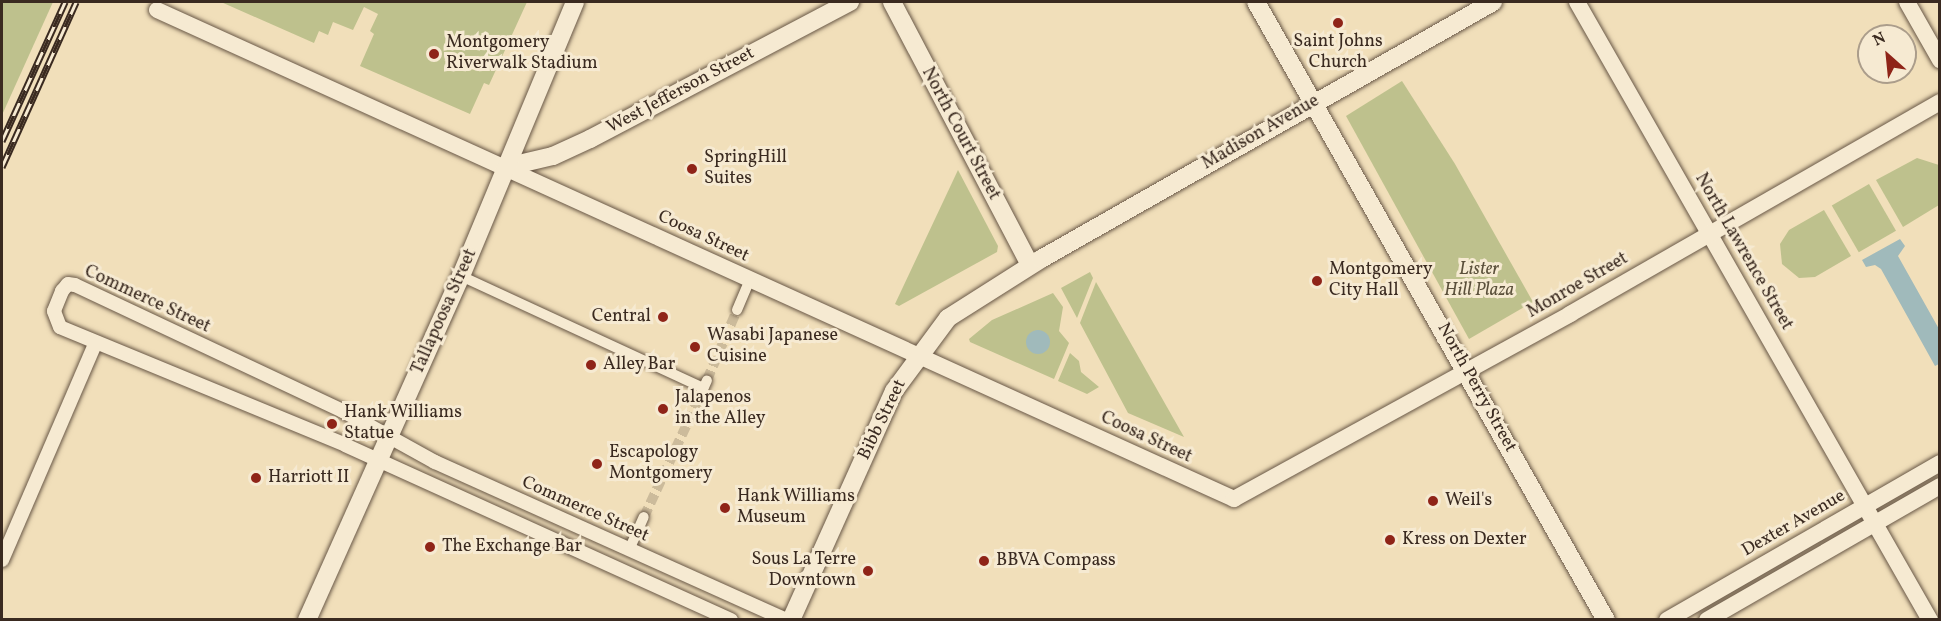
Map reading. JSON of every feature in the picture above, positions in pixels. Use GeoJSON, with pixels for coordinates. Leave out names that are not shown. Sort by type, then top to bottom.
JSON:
{"type":"FeatureCollection","features":[{"type":"Feature","properties":{"kind":"main road","name":"Tallapoosa Street"},"geometry":{"type":"LineString","coordinates":[[307,620],[461,276],[575,2]]}},
{"type":"Feature","properties":{"kind":"main road","name":"West Jefferson Street"},"geometry":{"type":"LineString","coordinates":[[506,167],[553,156],[590,139],[850,2]]}},
{"type":"Feature","properties":{"kind":"main road","name":"North Court Street"},"geometry":{"type":"LineString","coordinates":[[892,2],[1030,265]]}},
{"type":"Feature","properties":{"kind":"main road","name":"North Perry Street"},"geometry":{"type":"LineString","coordinates":[[1256,2],[1467,370],[1606,620]]}},
{"type":"Feature","properties":{"kind":"main road","name":"Madison Avenue"},"geometry":{"type":"LineString","coordinates":[[1030,265],[1493,2]]}},
{"type":"Feature","properties":{"kind":"main road","name":"Bibb Street"},"geometry":{"type":"LineString","coordinates":[[789,620],[894,391],[918,354],[948,318],[1030,265]]}},
{"type":"Feature","properties":{"kind":"street","name":"North Lawrence Street"},"geometry":{"type":"LineString","coordinates":[[1577,2],[1930,620]]}},
{"type":"Feature","properties":{"kind":"street"},"geometry":{"type":"LineString","coordinates":[[1906,2],[1940,60]]}},
{"type":"Feature","properties":{"kind":"street","name":"Coosa Street"},"geometry":{"type":"LineString","coordinates":[[157,10],[918,354],[1234,500]]}},
{"type":"Feature","properties":{"kind":"street","name":"Monroe Street"},"geometry":{"type":"LineString","coordinates":[[1234,500],[1940,102]]}},
{"type":"Feature","properties":{"kind":"street"},"geometry":{"type":"LineString","coordinates":[[461,276],[703,388]]}},
{"type":"Feature","properties":{"kind":"street"},"geometry":{"type":"LineString","coordinates":[[736,310],[750,280]]}},
{"type":"Feature","properties":{"kind":"street","name":"Commerce Street"},"geometry":{"type":"LineString","coordinates":[[731,620],[380,460],[184,375],[60,327],[55,321],[54,311],[68,284],[343,411],[389,437],[629,550],[789,620]]}},
{"type":"Feature","properties":{"kind":"street"},"geometry":{"type":"LineString","coordinates":[[2,560],[96,342]]}},
{"type":"Feature","properties":{"kind":"street","name":"Dexter Avenue"},"geometry":{"type":"LineString","coordinates":[[1667,620],[1940,463]]}},
{"type":"Feature","properties":{"kind":"street"},"geometry":{"type":"LineString","coordinates":[[1707,620],[1940,486]]}},
{"type":"Feature","properties":{"kind":"street"},"geometry":{"type":"LineString","coordinates":[[629,550],[644,517]]}},
{"type":"Feature","properties":{"kind":"green space"},"geometry":{"type":"Polygon","coordinates":[[[2,2],[53,2],[2,115],[2,2]]]}},
{"type":"Feature","properties":{"kind":"green space","name":"Montgomery Riverwalk Stadium"},"geometry":{"type":"Polygon","coordinates":[[[221,2],[527,2],[489,85],[484,83],[470,114],[360,66],[374,34],[370,31],[378,14],[364,7],[353,30],[333,22],[328,35],[319,31],[314,43],[221,2]]]}},
{"type":"Feature","properties":{"kind":"green space","name":"Lister Hill Plaza"},"geometry":{"type":"Polygon","coordinates":[[[1402,81],[1455,164],[1533,302],[1469,339],[1346,116],[1402,81]]]}},
{"type":"Feature","properties":{"kind":"green space"},"geometry":{"type":"Polygon","coordinates":[[[1917,158],[1939,165],[1939,205],[1903,227],[1876,180],[1917,158]]]}},
{"type":"Feature","properties":{"kind":"green space"},"geometry":{"type":"Polygon","coordinates":[[[958,170],[998,246],[997,252],[899,306],[895,304],[958,170]]]}},
{"type":"Feature","properties":{"kind":"green space"},"geometry":{"type":"Polygon","coordinates":[[[1869,184],[1896,231],[1859,252],[1832,206],[1869,184]]]}},
{"type":"Feature","properties":{"kind":"green space"},"geometry":{"type":"Polygon","coordinates":[[[1824,210],[1851,256],[1815,277],[1799,278],[1782,264],[1780,244],[1789,230],[1824,210]]]}},
{"type":"Feature","properties":{"kind":"green space"},"geometry":{"type":"Polygon","coordinates":[[[1090,272],[1093,278],[1077,318],[1061,288],[1090,272]]]}},
{"type":"Feature","properties":{"kind":"green space"},"geometry":{"type":"Polygon","coordinates":[[[1096,282],[1184,437],[1128,413],[1080,323],[1096,282]]]}},
{"type":"Feature","properties":{"kind":"green space"},"geometry":{"type":"Polygon","coordinates":[[[1053,293],[1063,307],[1059,331],[1069,343],[1054,379],[970,342],[969,339],[992,320],[1053,293]]]}},
{"type":"Feature","properties":{"kind":"green space"},"geometry":{"type":"Polygon","coordinates":[[[1070,353],[1079,361],[1081,372],[1099,387],[1087,394],[1058,381],[1070,353]]]}},
{"type":"Feature","properties":{"kind":"water"},"geometry":{"type":"Polygon","coordinates":[[[1900,239],[1905,246],[1898,256],[1939,329],[1939,364],[1935,366],[1881,269],[1875,265],[1866,267],[1862,260],[1900,239]]]}},
{"type":"Feature","properties":{"kind":"water"},"geometry":{"type":"Polygon","coordinates":[[[1038,330],[1043,331],[1049,337],[1049,347],[1043,353],[1038,354],[1033,353],[1027,347],[1026,342],[1027,337],[1033,331],[1038,330]]]}},
{"type":"Feature","properties":{"kind":"tunnel"},"geometry":{"type":"LineString","coordinates":[[707,380],[737,310]]}},
{"type":"Feature","properties":{"kind":"tunnel"},"geometry":{"type":"LineString","coordinates":[[644,517],[700,396]]}},
{"type":"Feature","properties":{"kind":"railway"},"geometry":{"type":"LineString","coordinates":[[2,141],[65,2]]}},
{"type":"Feature","properties":{"kind":"railway"},"geometry":{"type":"LineString","coordinates":[[2,167],[76,2]]}},
{"type":"Feature","properties":{"kind":"place","name":"Saint Johns Church"},"geometry":{"type":"Point","coordinates":[1338,23]}},
{"type":"Feature","properties":{"kind":"place","name":"Montgomery Riverwalk Stadium"},"geometry":{"type":"Point","coordinates":[434,54]}},
{"type":"Feature","properties":{"kind":"place","name":"SpringHill Suites"},"geometry":{"type":"Point","coordinates":[692,169]}},
{"type":"Feature","properties":{"kind":"place","name":"Montgomery City Hall"},"geometry":{"type":"Point","coordinates":[1317,281]}},
{"type":"Feature","properties":{"kind":"place","name":"Central"},"geometry":{"type":"Point","coordinates":[663,317]}},
{"type":"Feature","properties":{"kind":"place","name":"Wasabi Japanese Cuisine"},"geometry":{"type":"Point","coordinates":[695,347]}},
{"type":"Feature","properties":{"kind":"place","name":"Alley Bar"},"geometry":{"type":"Point","coordinates":[591,365]}},
{"type":"Feature","properties":{"kind":"place","name":"Jalapenos in the Alley"},"geometry":{"type":"Point","coordinates":[663,409]}},
{"type":"Feature","properties":{"kind":"place","name":"Hank Williams Statue"},"geometry":{"type":"Point","coordinates":[332,424]}},
{"type":"Feature","properties":{"kind":"place","name":"Escapology Montgomery"},"geometry":{"type":"Point","coordinates":[597,464]}},
{"type":"Feature","properties":{"kind":"place","name":"Harriott II"},"geometry":{"type":"Point","coordinates":[256,478]}},
{"type":"Feature","properties":{"kind":"place","name":"Weil's"},"geometry":{"type":"Point","coordinates":[1433,501]}},
{"type":"Feature","properties":{"kind":"place","name":"Hank Williams Museum"},"geometry":{"type":"Point","coordinates":[725,508]}},
{"type":"Feature","properties":{"kind":"place","name":"Kress on Dexter"},"geometry":{"type":"Point","coordinates":[1390,540]}},
{"type":"Feature","properties":{"kind":"place","name":"The Exchange Bar"},"geometry":{"type":"Point","coordinates":[430,547]}},
{"type":"Feature","properties":{"kind":"place","name":"BBVA Compass"},"geometry":{"type":"Point","coordinates":[984,561]}},
{"type":"Feature","properties":{"kind":"place","name":"Sous La Terre Downtown"},"geometry":{"type":"Point","coordinates":[868,571]}}]}
